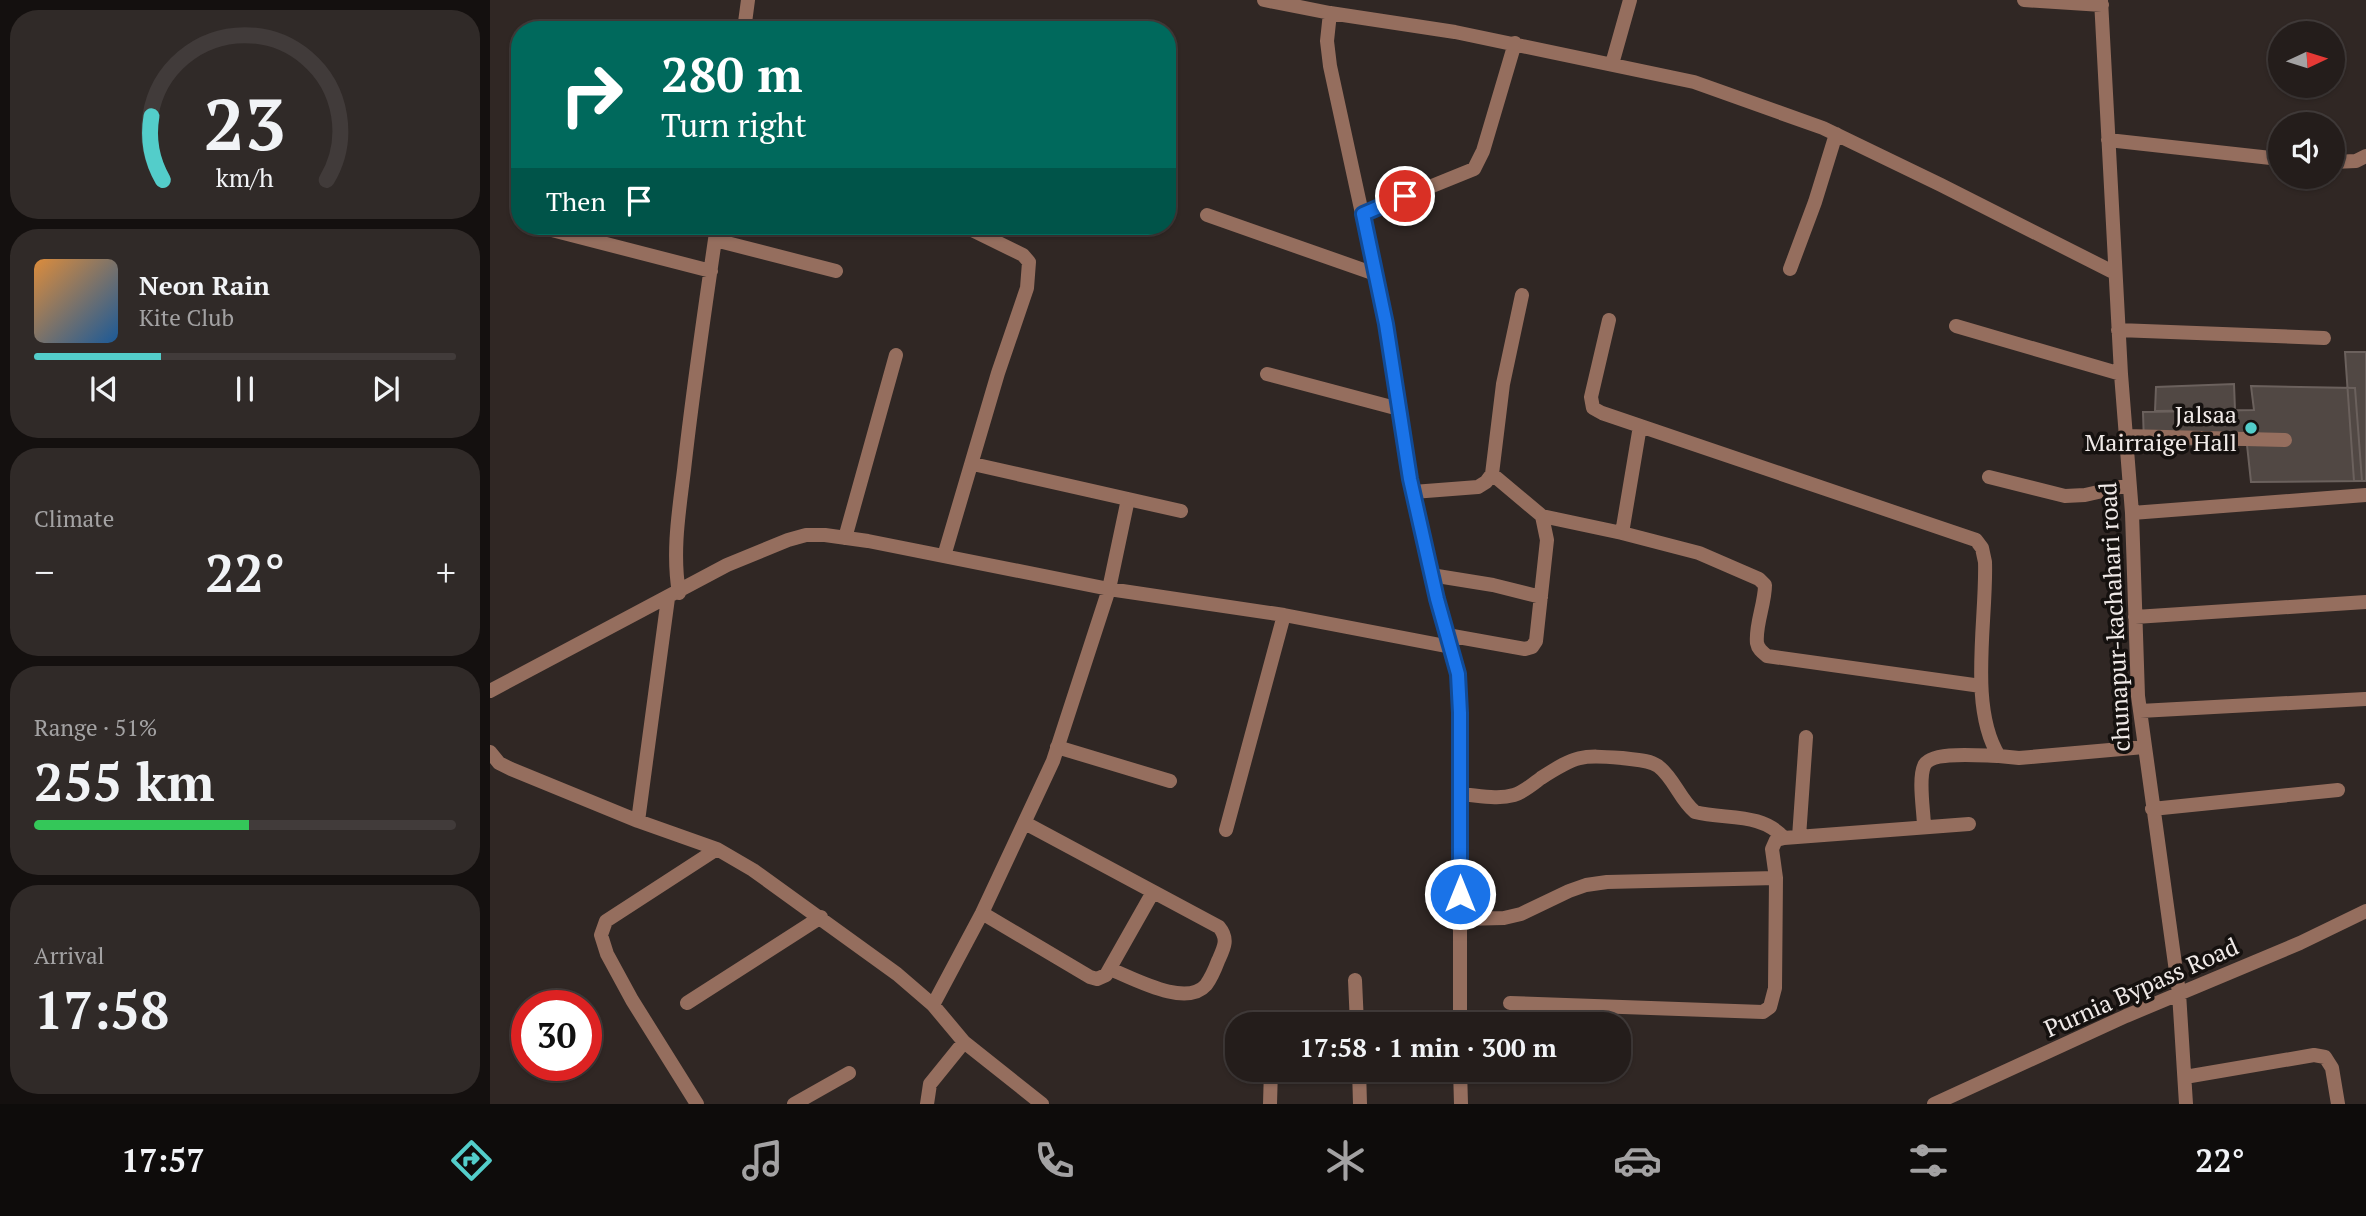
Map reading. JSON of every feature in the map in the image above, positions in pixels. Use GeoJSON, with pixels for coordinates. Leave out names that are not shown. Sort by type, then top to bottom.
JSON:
{"type":"FeatureCollection","features":[{"type":"Feature","properties":{"kind":"street"},"geometry":{"type":"LineString","coordinates":[[745,21],[748,0]]}},
{"type":"Feature","properties":{"kind":"street"},"geometry":{"type":"LineString","coordinates":[[1264,0],[1514,43],[1694,82],[1778,110],[1836,134],[2115,274]]}},
{"type":"Feature","properties":{"kind":"street"},"geometry":{"type":"LineString","coordinates":[[1612,64],[1630,0]]}},
{"type":"Feature","properties":{"kind":"street"},"geometry":{"type":"LineString","coordinates":[[2024,0],[2102,2]]}},
{"type":"Feature","properties":{"kind":"street","name":"chunapur-kachahari road"},"geometry":{"type":"LineString","coordinates":[[2102,2],[2118,330],[2132,513],[2140,711],[2179,993],[2186,1104]]}},
{"type":"Feature","properties":{"kind":"street"},"geometry":{"type":"LineString","coordinates":[[1322,8],[1330,66],[1386,324],[1413,492],[1431,575],[1458,674],[1460,1012]]}},
{"type":"Feature","properties":{"kind":"street"},"geometry":{"type":"LineString","coordinates":[[1363,214],[1474,169],[1483,150],[1514,43]]}},
{"type":"Feature","properties":{"kind":"street"},"geometry":{"type":"LineString","coordinates":[[1790,270],[1836,134]]}},
{"type":"Feature","properties":{"kind":"street"},"geometry":{"type":"LineString","coordinates":[[2108,140],[2268,158]]}},
{"type":"Feature","properties":{"kind":"street"},"geometry":{"type":"LineString","coordinates":[[2345,161],[2356,161],[2366,156]]}},
{"type":"Feature","properties":{"kind":"street"},"geometry":{"type":"LineString","coordinates":[[1207,215],[1375,274]]}},
{"type":"Feature","properties":{"kind":"street"},"geometry":{"type":"LineString","coordinates":[[571,235],[711,271]]}},
{"type":"Feature","properties":{"kind":"street"},"geometry":{"type":"LineString","coordinates":[[638,821],[674,595],[690,409],[716,235]]}},
{"type":"Feature","properties":{"kind":"street"},"geometry":{"type":"LineString","coordinates":[[722,235],[836,271]]}},
{"type":"Feature","properties":{"kind":"street"},"geometry":{"type":"LineString","coordinates":[[944,556],[998,373],[1027,288],[1030,262],[1023,255],[982,235]]}},
{"type":"Feature","properties":{"kind":"street"},"geometry":{"type":"LineString","coordinates":[[1413,492],[1478,487],[1492,474],[1503,384],[1522,295]]}},
{"type":"Feature","properties":{"kind":"street"},"geometry":{"type":"LineString","coordinates":[[1609,320],[1592,408],[1976,540],[1982,548],[1985,570],[1981,686],[1989,740],[1999,756]]}},
{"type":"Feature","properties":{"kind":"street"},"geometry":{"type":"LineString","coordinates":[[1956,326],[2121,374]]}},
{"type":"Feature","properties":{"kind":"street"},"geometry":{"type":"LineString","coordinates":[[2118,330],[2324,338]]}},
{"type":"Feature","properties":{"kind":"street"},"geometry":{"type":"LineString","coordinates":[[845,538],[897,355]]}},
{"type":"Feature","properties":{"kind":"street"},"geometry":{"type":"LineString","coordinates":[[1267,374],[1399,409]]}},
{"type":"Feature","properties":{"kind":"street"},"geometry":{"type":"LineString","coordinates":[[1622,533],[1640,426]]}},
{"type":"Feature","properties":{"kind":"street"},"geometry":{"type":"LineString","coordinates":[[2126,436],[2286,440]]}},
{"type":"Feature","properties":{"kind":"street"},"geometry":{"type":"LineString","coordinates":[[973,464],[1181,511]]}},
{"type":"Feature","properties":{"kind":"street"},"geometry":{"type":"LineString","coordinates":[[1492,474],[1542,516],[1699,553],[1759,579],[1765,585],[1765,597],[1757,644],[1760,651],[1767,656],[1981,686]]}},
{"type":"Feature","properties":{"kind":"street"},"geometry":{"type":"LineString","coordinates":[[1989,477],[2065,496],[2085,495],[2129,485]]}},
{"type":"Feature","properties":{"kind":"street"},"geometry":{"type":"LineString","coordinates":[[2132,513],[2366,495]]}},
{"type":"Feature","properties":{"kind":"street"},"geometry":{"type":"LineString","coordinates":[[933,1005],[982,913],[1025,823],[1057,747],[1109,589],[1128,499]]}},
{"type":"Feature","properties":{"kind":"street"},"geometry":{"type":"LineString","coordinates":[[490,691],[727,565],[806,535],[845,538],[1109,589],[1449,641],[1525,649],[1532,647],[1536,641],[1547,540],[1542,516]]}},
{"type":"Feature","properties":{"kind":"street"},"geometry":{"type":"LineString","coordinates":[[1431,575],[1493,585],[1541,597]]}},
{"type":"Feature","properties":{"kind":"street"},"geometry":{"type":"LineString","coordinates":[[2135,617],[2366,602]]}},
{"type":"Feature","properties":{"kind":"street"},"geometry":{"type":"LineString","coordinates":[[1226,831],[1284,615]]}},
{"type":"Feature","properties":{"kind":"street"},"geometry":{"type":"LineString","coordinates":[[2140,711],[2365,699]]}},
{"type":"Feature","properties":{"kind":"street"},"geometry":{"type":"LineString","coordinates":[[1792,837],[1806,737]]}},
{"type":"Feature","properties":{"kind":"street"},"geometry":{"type":"LineString","coordinates":[[1057,747],[1170,781]]}},
{"type":"Feature","properties":{"kind":"street"},"geometry":{"type":"LineString","coordinates":[[1924,827],[1924,765],[1940,756],[2019,758],[2144,747]]}},
{"type":"Feature","properties":{"kind":"street"},"geometry":{"type":"LineString","coordinates":[[490,752],[499,763],[511,769],[638,821],[718,849],[753,870],[897,974],[933,1005],[964,1042],[1042,1104]]}},
{"type":"Feature","properties":{"kind":"street"},"geometry":{"type":"LineString","coordinates":[[1460,794],[1501,797],[1518,794],[1563,763],[1578,757],[1643,760],[1657,765],[1687,806],[1695,812],[1763,822],[1792,837]]}},
{"type":"Feature","properties":{"kind":"street"},"geometry":{"type":"LineString","coordinates":[[2152,809],[2337,789]]}},
{"type":"Feature","properties":{"kind":"street"},"geometry":{"type":"LineString","coordinates":[[1025,823],[1219,927],[1225,934],[1226,944],[1212,976],[1204,987],[1192,994],[1179,995],[1110,969]]}},
{"type":"Feature","properties":{"kind":"street"},"geometry":{"type":"LineString","coordinates":[[1510,1003],[1763,1012],[1770,1007],[1773,1000],[1776,878],[1772,849],[1776,840],[1969,824]]}},
{"type":"Feature","properties":{"kind":"street"},"geometry":{"type":"LineString","coordinates":[[696,1104],[632,1000],[607,954],[601,935],[606,921],[718,849]]}},
{"type":"Feature","properties":{"kind":"street"},"geometry":{"type":"LineString","coordinates":[[1460,919],[1504,918],[1521,914],[1569,891],[1607,882],[1776,878]]}},
{"type":"Feature","properties":{"kind":"street"},"geometry":{"type":"LineString","coordinates":[[982,913],[1097,979],[1107,975],[1153,892]]}},
{"type":"Feature","properties":{"kind":"street","name":"Purnia Bypass Road"},"geometry":{"type":"LineString","coordinates":[[1934,1104],[2179,993],[2300,943],[2366,911]]}},
{"type":"Feature","properties":{"kind":"street"},"geometry":{"type":"LineString","coordinates":[[687,1003],[821,917]]}},
{"type":"Feature","properties":{"kind":"street"},"geometry":{"type":"LineString","coordinates":[[1355,979],[1356,1012]]}},
{"type":"Feature","properties":{"kind":"street"},"geometry":{"type":"LineString","coordinates":[[927,1104],[930,1084],[964,1042]]}},
{"type":"Feature","properties":{"kind":"street"},"geometry":{"type":"LineString","coordinates":[[2185,1077],[2314,1055],[2325,1057],[2332,1068],[2338,1104]]}},
{"type":"Feature","properties":{"kind":"street"},"geometry":{"type":"LineString","coordinates":[[794,1104],[849,1073]]}},
{"type":"Feature","properties":{"kind":"street"},"geometry":{"type":"LineString","coordinates":[[1270,1104],[1271,1082]]}},
{"type":"Feature","properties":{"kind":"street"},"geometry":{"type":"LineString","coordinates":[[1359,1082],[1360,1104]]}},
{"type":"Feature","properties":{"kind":"street"},"geometry":{"type":"LineString","coordinates":[[1460,1082],[1461,1104]]}},
{"type":"Feature","properties":{"kind":"building"},"geometry":{"type":"Polygon","coordinates":[[[2345,352],[2366,352],[2366,481],[2354,481],[2345,352]]]}},
{"type":"Feature","properties":{"kind":"building"},"geometry":{"type":"Polygon","coordinates":[[[2234,384],[2235,410],[2155,411],[2156,387],[2234,384]]]}},
{"type":"Feature","properties":{"kind":"building","name":"Jalsaa Mairraige Hall"},"geometry":{"type":"Polygon","coordinates":[[[2251,386],[2355,388],[2362,481],[2251,482],[2247,445],[2144,444],[2143,412],[2254,410],[2251,386]]]}},
{"type":"Feature","properties":{"kind":"place","name":"Jalsaa Mairraige Hall"},"geometry":{"type":"Point","coordinates":[2251,428]}},
{"type":"Feature","properties":{"kind":"route"},"geometry":{"type":"LineString","coordinates":[[1405,196],[1363,214],[1386,324],[1410,479],[1437,599],[1458,674],[1460,894]]}}]}
